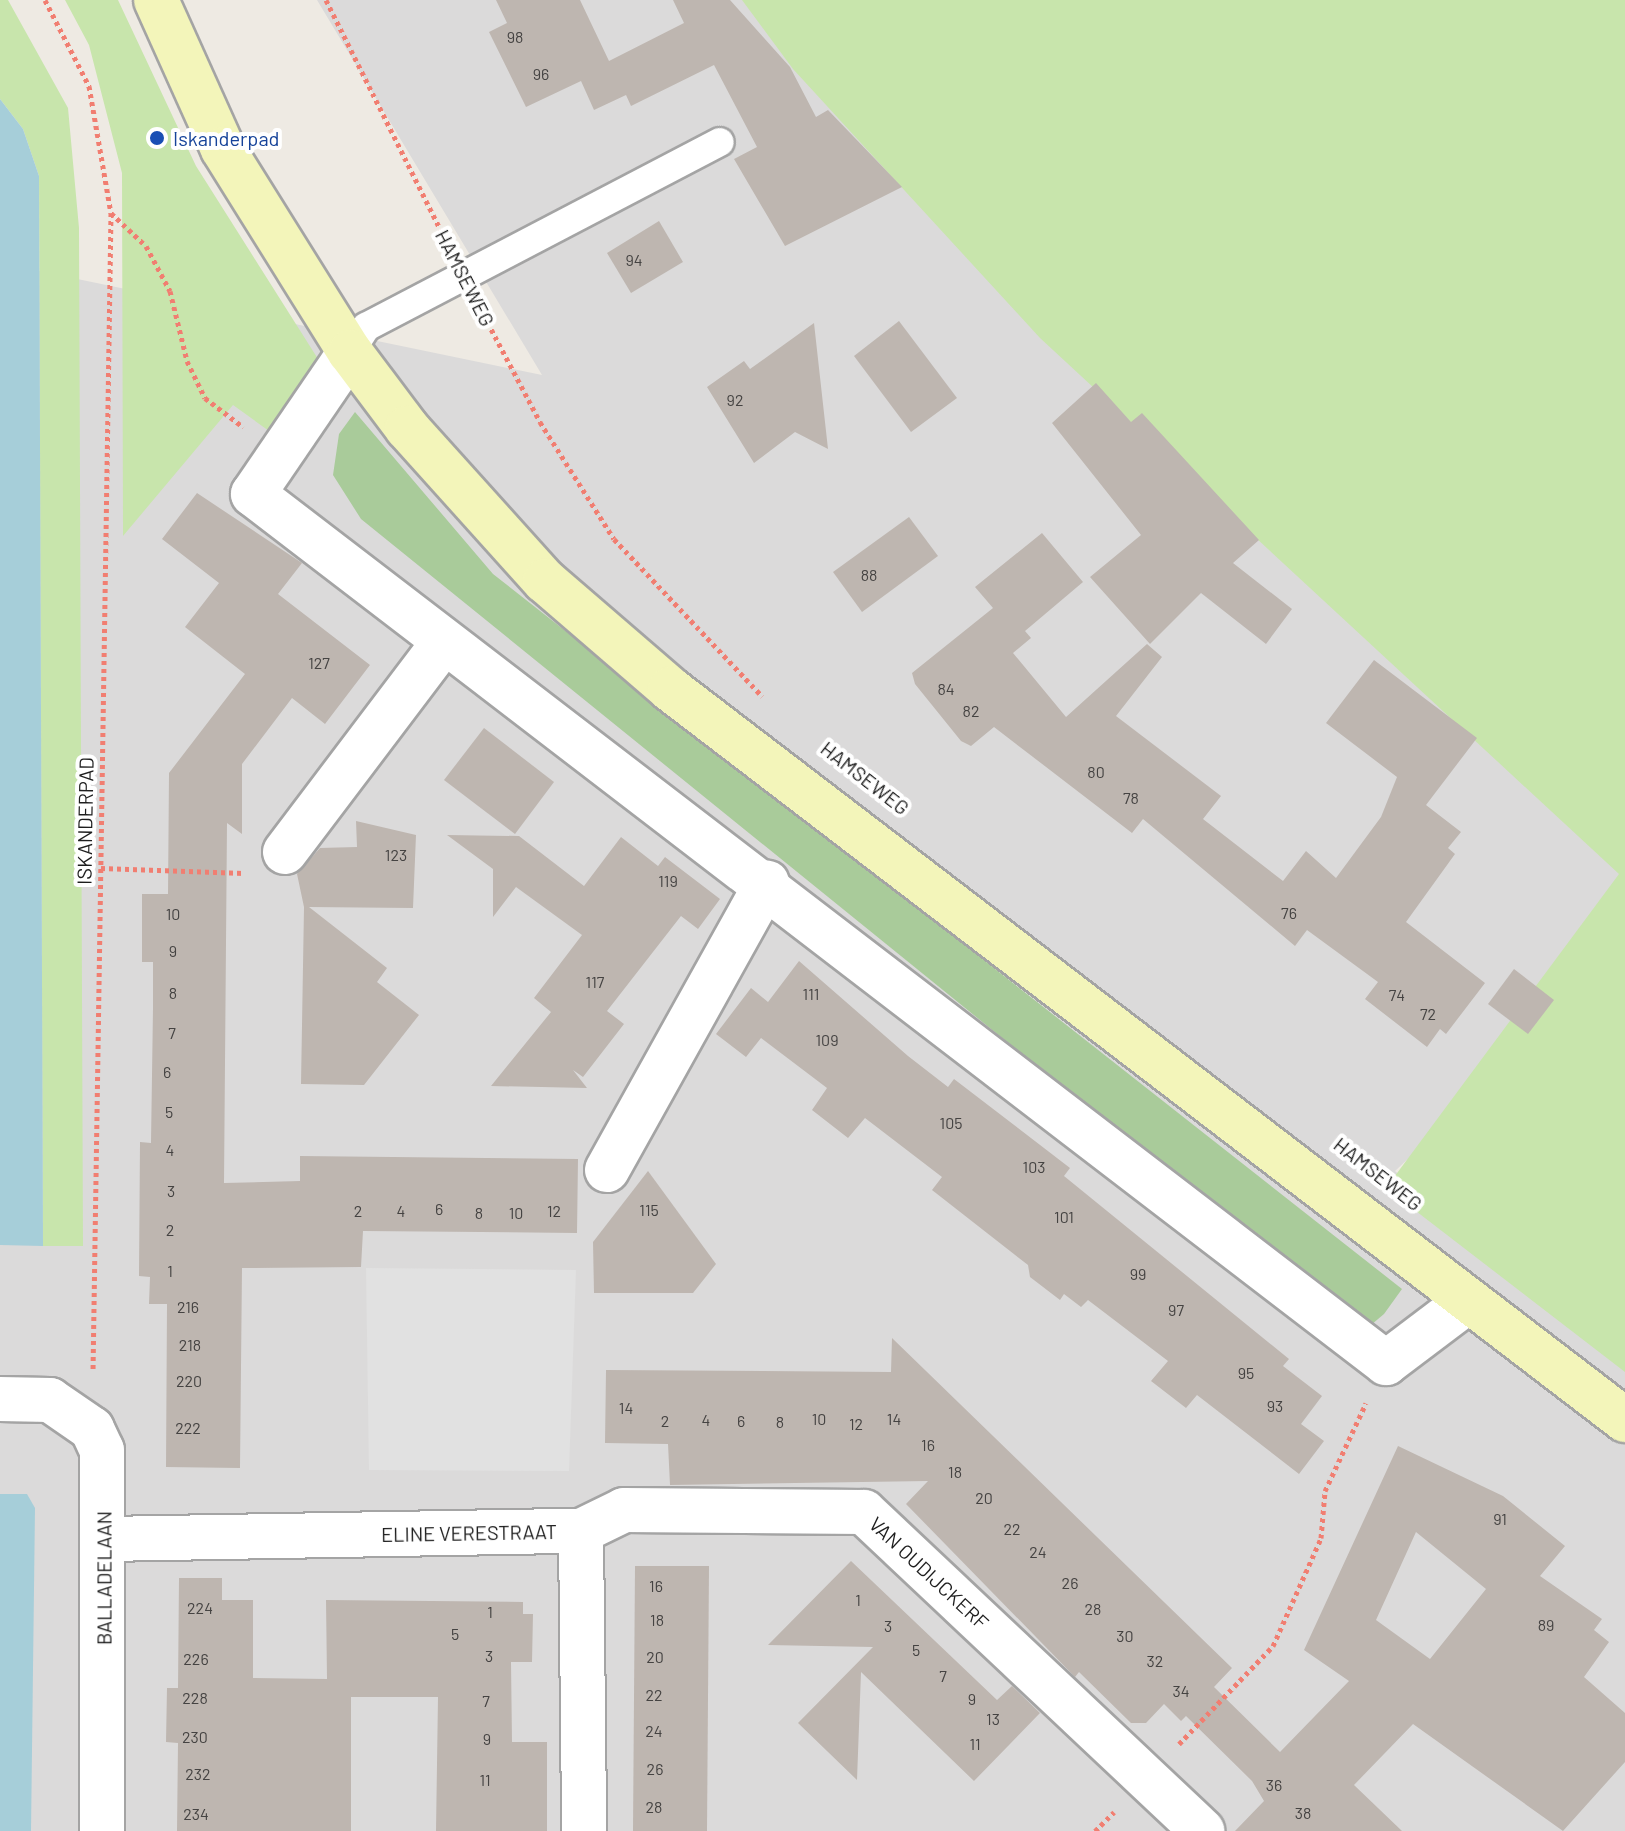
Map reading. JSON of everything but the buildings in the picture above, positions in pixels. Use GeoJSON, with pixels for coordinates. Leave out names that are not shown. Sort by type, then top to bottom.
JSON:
{"type":"FeatureCollection","features":[{"type":"Feature","properties":{"kind":"street"},"geometry":{"type":"LineString","coordinates":[[156,0],[223,149],[350,352],[495,531],[598,630],[1454,1313],[1625,1420]]}},
{"type":"Feature","properties":{"kind":"street"},"geometry":{"type":"LineString","coordinates":[[350,352],[283,456],[253,494],[444,642],[767,883],[1386,1363],[1454,1313]]}},
{"type":"Feature","properties":{"kind":"street"},"geometry":{"type":"LineString","coordinates":[[285,852],[444,642]]}},
{"type":"Feature","properties":{"kind":"street"},"geometry":{"type":"LineString","coordinates":[[607,1170],[767,883]]}},
{"type":"Feature","properties":{"kind":"street"},"geometry":{"type":"LineString","coordinates":[[0,1399],[50,1400],[92,1429]]}},
{"type":"Feature","properties":{"kind":"street","name":"BALLADELAAN"},"geometry":{"type":"LineString","coordinates":[[92,1429],[102,1450],[105,1539],[102,1831]]}},
{"type":"Feature","properties":{"kind":"street","name":"VAN OUDIJCKERF"},"geometry":{"type":"LineString","coordinates":[[581,1531],[624,1510],[864,1512],[1202,1831]]}},
{"type":"Feature","properties":{"kind":"street","name":"ELINE VERESTRAAT"},"geometry":{"type":"LineString","coordinates":[[105,1539],[581,1531],[584,1831]]}},
{"type":"Feature","properties":{"kind":"lane"},"geometry":{"type":"LineString","coordinates":[[350,352],[366,327],[720,142]]}},
{"type":"Feature","properties":{"kind":"path"},"geometry":{"type":"LineString","coordinates":[[45,0],[89,86],[111,213],[146,246],[170,291],[187,361],[205,398],[283,456]]}},
{"type":"Feature","properties":{"kind":"path","name":"HAMSEWEG"},"geometry":{"type":"LineString","coordinates":[[329,2],[463,275],[540,422],[614,539],[771,704]]}},
{"type":"Feature","properties":{"kind":"path","name":"ISKANDERPAD"},"geometry":{"type":"LineString","coordinates":[[92,1429],[111,213]]}},
{"type":"Feature","properties":{"kind":"path"},"geometry":{"type":"LineString","coordinates":[[101,868],[256,873],[285,852]]}},
{"type":"Feature","properties":{"kind":"path"},"geometry":{"type":"LineString","coordinates":[[1146,1778],[1273,1646],[1321,1538],[1325,1491],[1386,1363]]}},
{"type":"Feature","properties":{"kind":"shaded area"},"geometry":{"type":"Polygon","coordinates":[[[317,0],[755,0],[1625,863],[1625,956],[1395,1171],[1625,1365],[1625,1831],[0,1831],[0,263],[542,375],[317,0]]]}},
{"type":"Feature","properties":{"kind":"shaded area"},"geometry":{"type":"Polygon","coordinates":[[[366,1268],[576,1270],[569,1471],[369,1470],[366,1268]]]}},
{"type":"Feature","properties":{"kind":"green space"},"geometry":{"type":"Polygon","coordinates":[[[0,0],[8,0],[68,108],[79,228],[83,1246],[43,1246],[39,176],[23,129],[0,99],[0,0]]]}},
{"type":"Feature","properties":{"kind":"green space"},"geometry":{"type":"Polygon","coordinates":[[[65,0],[118,0],[196,166],[325,370],[276,436],[233,405],[123,536],[122,173],[89,45],[65,0]]]}},
{"type":"Feature","properties":{"kind":"green space"},"geometry":{"type":"Polygon","coordinates":[[[742,0],[1625,0],[1625,1372],[1386,1188],[1619,874],[1040,338],[793,69],[742,0]]]}},
{"type":"Feature","properties":{"kind":"green space"},"geometry":{"type":"Polygon","coordinates":[[[355,412],[493,574],[1402,1289],[1384,1314],[1365,1330],[1337,1309],[361,519],[333,475],[339,434],[355,412]]]}},
{"type":"Feature","properties":{"kind":"water"},"geometry":{"type":"Polygon","coordinates":[[[0,99],[23,129],[39,176],[43,1246],[0,1245],[0,99]]]}},
{"type":"Feature","properties":{"kind":"water"},"geometry":{"type":"Polygon","coordinates":[[[0,1494],[27,1494],[35,1508],[31,1831],[0,1831],[0,1494]]]}},
{"type":"Feature","properties":{"kind":"place","name":"Iskanderpad"},"geometry":{"type":"Point","coordinates":[157,138]}}]}
